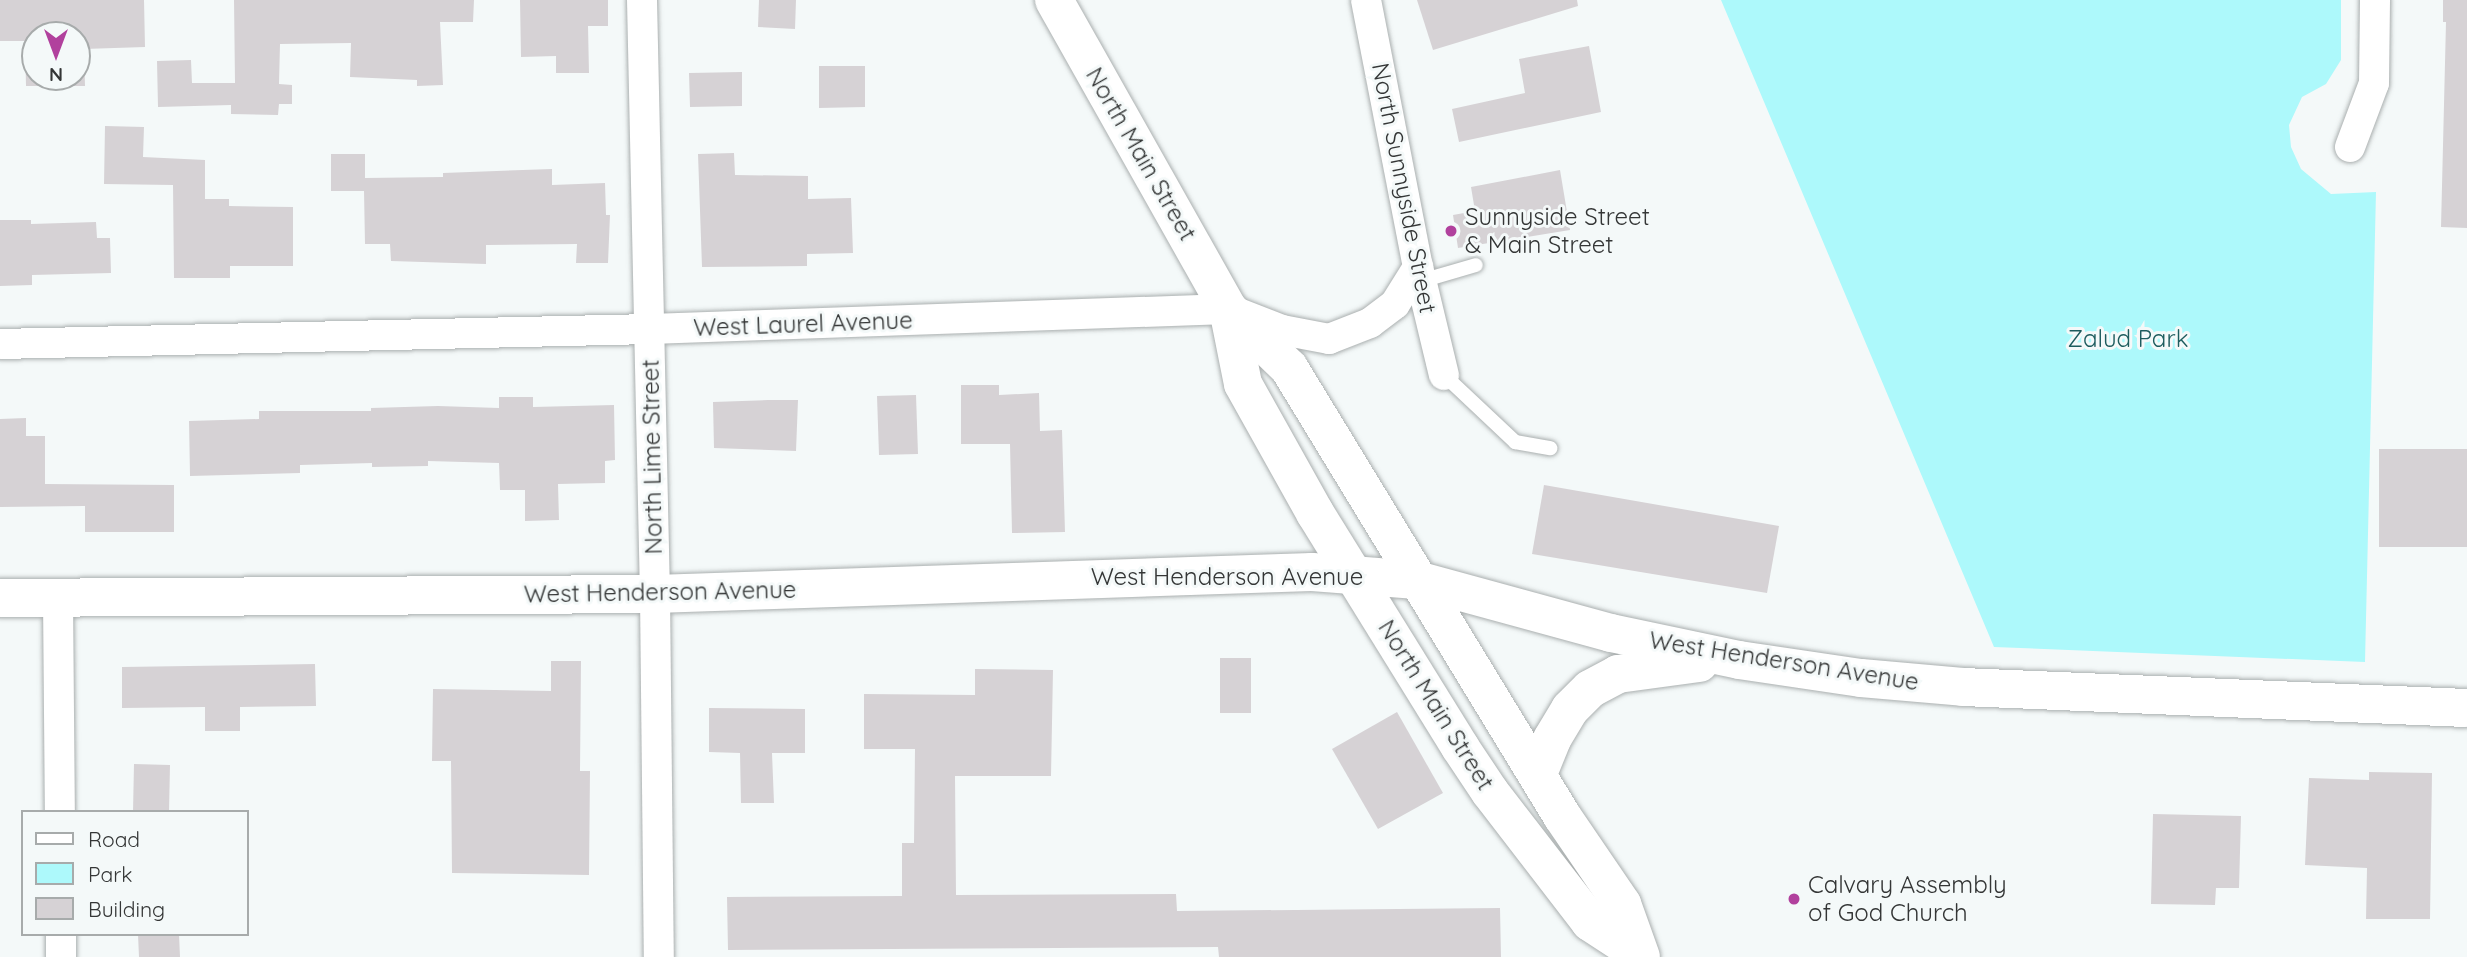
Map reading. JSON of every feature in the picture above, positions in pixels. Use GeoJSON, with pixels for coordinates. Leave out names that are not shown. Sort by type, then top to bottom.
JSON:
{"type":"FeatureCollection","features":[{"type":"Feature","properties":{"kind":"main road","name":"North Main Street"},"geometry":{"type":"LineString","coordinates":[[1054,0],[1228,309],[1289,368],[1538,775],[1622,904],[1640,955]]}},
{"type":"Feature","properties":{"kind":"main road","name":"North Main Street"},"geometry":{"type":"LineString","coordinates":[[1228,309],[1243,384],[1315,513],[1460,747],[1535,852],[1590,922],[1640,955]]}},
{"type":"Feature","properties":{"kind":"main road","name":"West Henderson Avenue"},"geometry":{"type":"LineString","coordinates":[[0,598],[655,594],[1002,580],[1311,572],[1417,580],[1611,633],[1739,660],[1861,678],[1963,687],[2467,708]]}},
{"type":"Feature","properties":{"kind":"main road"},"geometry":{"type":"LineString","coordinates":[[1538,775],[1552,739],[1564,719],[1590,689],[1618,674],[1654,667],[1739,660]]}},
{"type":"Feature","properties":{"kind":"street","name":"North Lime Street"},"geometry":{"type":"LineString","coordinates":[[642,0],[655,594],[659,957]]}},
{"type":"Feature","properties":{"kind":"street","name":"North Sunnyside Street"},"geometry":{"type":"LineString","coordinates":[[1366,0],[1419,274],[1444,375]]}},
{"type":"Feature","properties":{"kind":"street"},"geometry":{"type":"LineString","coordinates":[[2350,148],[2374,83],[2375,0]]}},
{"type":"Feature","properties":{"kind":"street","name":"West Laurel Avenue"},"geometry":{"type":"LineString","coordinates":[[0,344],[650,329],[1228,309],[1282,330],[1329,339],[1370,323],[1395,304],[1419,274]]}},
{"type":"Feature","properties":{"kind":"street"},"geometry":{"type":"LineString","coordinates":[[58,597],[60,810]]}},
{"type":"Feature","properties":{"kind":"street"},"geometry":{"type":"LineString","coordinates":[[61,936],[61,957]]}},
{"type":"Feature","properties":{"kind":"lane"},"geometry":{"type":"LineString","coordinates":[[1419,274],[1476,265]]}},
{"type":"Feature","properties":{"kind":"lane"},"geometry":{"type":"LineString","coordinates":[[1444,375],[1515,442],[1549,448]]}},
{"type":"Feature","properties":{"kind":"green space","name":"Zalud Park"},"geometry":{"type":"Polygon","coordinates":[[[1721,0],[2341,0],[2341,60],[2326,84],[2302,97],[2289,125],[2291,147],[2301,169],[2331,194],[2376,192],[2365,662],[1994,647],[1721,0]]]}},
{"type":"Feature","properties":{"kind":"building"},"geometry":{"type":"Polygon","coordinates":[[[0,0],[144,0],[145,47],[91,49],[91,21],[21,21],[21,41],[0,41],[0,0]]]}},
{"type":"Feature","properties":{"kind":"building"},"geometry":{"type":"Polygon","coordinates":[[[234,0],[474,0],[473,22],[440,22],[443,85],[417,86],[417,80],[350,77],[351,43],[280,44],[279,84],[292,85],[292,104],[279,104],[278,115],[231,114],[231,105],[158,107],[157,61],[191,60],[192,83],[235,83],[234,0]]]}},
{"type":"Feature","properties":{"kind":"building"},"geometry":{"type":"Polygon","coordinates":[[[520,0],[608,0],[608,26],[588,26],[589,73],[556,73],[556,56],[521,57],[520,0]]]}},
{"type":"Feature","properties":{"kind":"building"},"geometry":{"type":"Polygon","coordinates":[[[759,0],[796,0],[795,29],[758,27],[759,0]]]}},
{"type":"Feature","properties":{"kind":"building"},"geometry":{"type":"Polygon","coordinates":[[[1417,0],[1577,0],[1578,6],[1433,50],[1417,0]]]}},
{"type":"Feature","properties":{"kind":"building"},"geometry":{"type":"Polygon","coordinates":[[[2443,0],[2467,0],[2467,228],[2441,227],[2446,22],[2443,22],[2443,0]]]}},
{"type":"Feature","properties":{"kind":"building"},"geometry":{"type":"Polygon","coordinates":[[[1589,46],[1601,112],[1459,142],[1452,109],[1525,93],[1519,59],[1589,46]]]}},
{"type":"Feature","properties":{"kind":"building"},"geometry":{"type":"Polygon","coordinates":[[[819,66],[865,66],[865,107],[819,108],[819,66]]]}},
{"type":"Feature","properties":{"kind":"building"},"geometry":{"type":"Polygon","coordinates":[[[742,72],[742,106],[690,107],[689,73],[742,72]]]}},
{"type":"Feature","properties":{"kind":"building"},"geometry":{"type":"Polygon","coordinates":[[[105,126],[144,127],[143,157],[205,160],[205,199],[229,199],[229,206],[293,207],[293,266],[230,266],[230,278],[174,278],[173,185],[104,184],[105,126]]]}},
{"type":"Feature","properties":{"kind":"building"},"geometry":{"type":"Polygon","coordinates":[[[734,153],[735,175],[808,176],[808,199],[851,198],[853,253],[807,254],[807,266],[702,267],[698,154],[734,153]]]}},
{"type":"Feature","properties":{"kind":"building"},"geometry":{"type":"Polygon","coordinates":[[[331,154],[365,154],[365,178],[443,177],[443,173],[552,169],[552,185],[605,183],[606,215],[610,215],[608,263],[576,263],[577,244],[486,245],[486,264],[391,261],[390,244],[365,244],[364,191],[331,191],[331,154]]]}},
{"type":"Feature","properties":{"kind":"building"},"geometry":{"type":"Polygon","coordinates":[[[1560,170],[1570,230],[1458,248],[1453,215],[1475,211],[1471,187],[1560,170]]]}},
{"type":"Feature","properties":{"kind":"building"},"geometry":{"type":"Polygon","coordinates":[[[0,220],[31,220],[31,224],[96,222],[97,238],[110,238],[111,273],[32,275],[32,285],[0,286],[0,220]]]}},
{"type":"Feature","properties":{"kind":"building"},"geometry":{"type":"Polygon","coordinates":[[[961,385],[999,385],[999,395],[1039,393],[1040,431],[1062,430],[1065,532],[1012,533],[1010,444],[961,444],[961,385]]]}},
{"type":"Feature","properties":{"kind":"building"},"geometry":{"type":"Polygon","coordinates":[[[916,395],[918,454],[879,455],[877,396],[916,395]]]}},
{"type":"Feature","properties":{"kind":"building"},"geometry":{"type":"Polygon","coordinates":[[[499,397],[533,397],[533,407],[614,405],[615,460],[605,461],[605,483],[558,484],[559,520],[525,521],[525,490],[500,490],[499,463],[428,461],[428,466],[372,467],[372,463],[300,465],[300,473],[190,476],[189,421],[259,419],[259,411],[371,411],[371,408],[438,406],[499,408],[499,397]]]}},
{"type":"Feature","properties":{"kind":"building"},"geometry":{"type":"Polygon","coordinates":[[[798,400],[796,451],[714,448],[713,402],[798,400]]]}},
{"type":"Feature","properties":{"kind":"building"},"geometry":{"type":"Polygon","coordinates":[[[26,418],[26,436],[45,436],[45,484],[174,485],[174,532],[85,532],[85,506],[0,507],[0,419],[26,418]]]}},
{"type":"Feature","properties":{"kind":"building"},"geometry":{"type":"Polygon","coordinates":[[[2379,449],[2467,449],[2467,547],[2379,547],[2379,449]]]}},
{"type":"Feature","properties":{"kind":"building"},"geometry":{"type":"Polygon","coordinates":[[[1544,485],[1779,526],[1767,593],[1532,554],[1544,485]]]}},
{"type":"Feature","properties":{"kind":"building"},"geometry":{"type":"Polygon","coordinates":[[[1220,658],[1251,658],[1251,713],[1220,713],[1220,658]]]}},
{"type":"Feature","properties":{"kind":"building"},"geometry":{"type":"Polygon","coordinates":[[[551,661],[581,661],[580,771],[590,771],[589,875],[452,873],[451,761],[432,761],[433,689],[551,691],[551,661]]]}},
{"type":"Feature","properties":{"kind":"building"},"geometry":{"type":"Polygon","coordinates":[[[315,664],[316,706],[240,707],[240,731],[205,731],[205,707],[122,708],[122,667],[315,664]]]}},
{"type":"Feature","properties":{"kind":"building"},"geometry":{"type":"Polygon","coordinates":[[[975,669],[1053,670],[1051,776],[955,776],[956,895],[1176,894],[1177,911],[1500,908],[1501,957],[1219,957],[1218,947],[728,950],[727,897],[902,896],[902,843],[914,843],[915,749],[864,749],[864,694],[975,695],[975,669]]]}},
{"type":"Feature","properties":{"kind":"building"},"geometry":{"type":"Polygon","coordinates":[[[709,708],[805,709],[805,753],[772,753],[774,803],[741,803],[740,753],[709,752],[709,708]]]}},
{"type":"Feature","properties":{"kind":"building"},"geometry":{"type":"Polygon","coordinates":[[[1397,712],[1443,793],[1378,829],[1332,749],[1397,712]]]}},
{"type":"Feature","properties":{"kind":"building"},"geometry":{"type":"Polygon","coordinates":[[[134,764],[170,765],[169,810],[133,810],[134,764]]]}},
{"type":"Feature","properties":{"kind":"building"},"geometry":{"type":"Polygon","coordinates":[[[2369,772],[2432,773],[2430,919],[2366,919],[2367,868],[2305,865],[2309,778],[2369,780],[2369,772]]]}},
{"type":"Feature","properties":{"kind":"building"},"geometry":{"type":"Polygon","coordinates":[[[2153,814],[2241,816],[2239,888],[2216,888],[2215,905],[2151,904],[2153,814]]]}},
{"type":"Feature","properties":{"kind":"building"},"geometry":{"type":"Polygon","coordinates":[[[138,936],[179,936],[180,957],[139,957],[138,936]]]}},
{"type":"Feature","properties":{"kind":"place","name":"Sunnyside Street & Main Street"},"geometry":{"type":"Point","coordinates":[1451,231]}},
{"type":"Feature","properties":{"kind":"place","name":"Calvary Assembly of God Church"},"geometry":{"type":"Point","coordinates":[1794,899]}}]}
